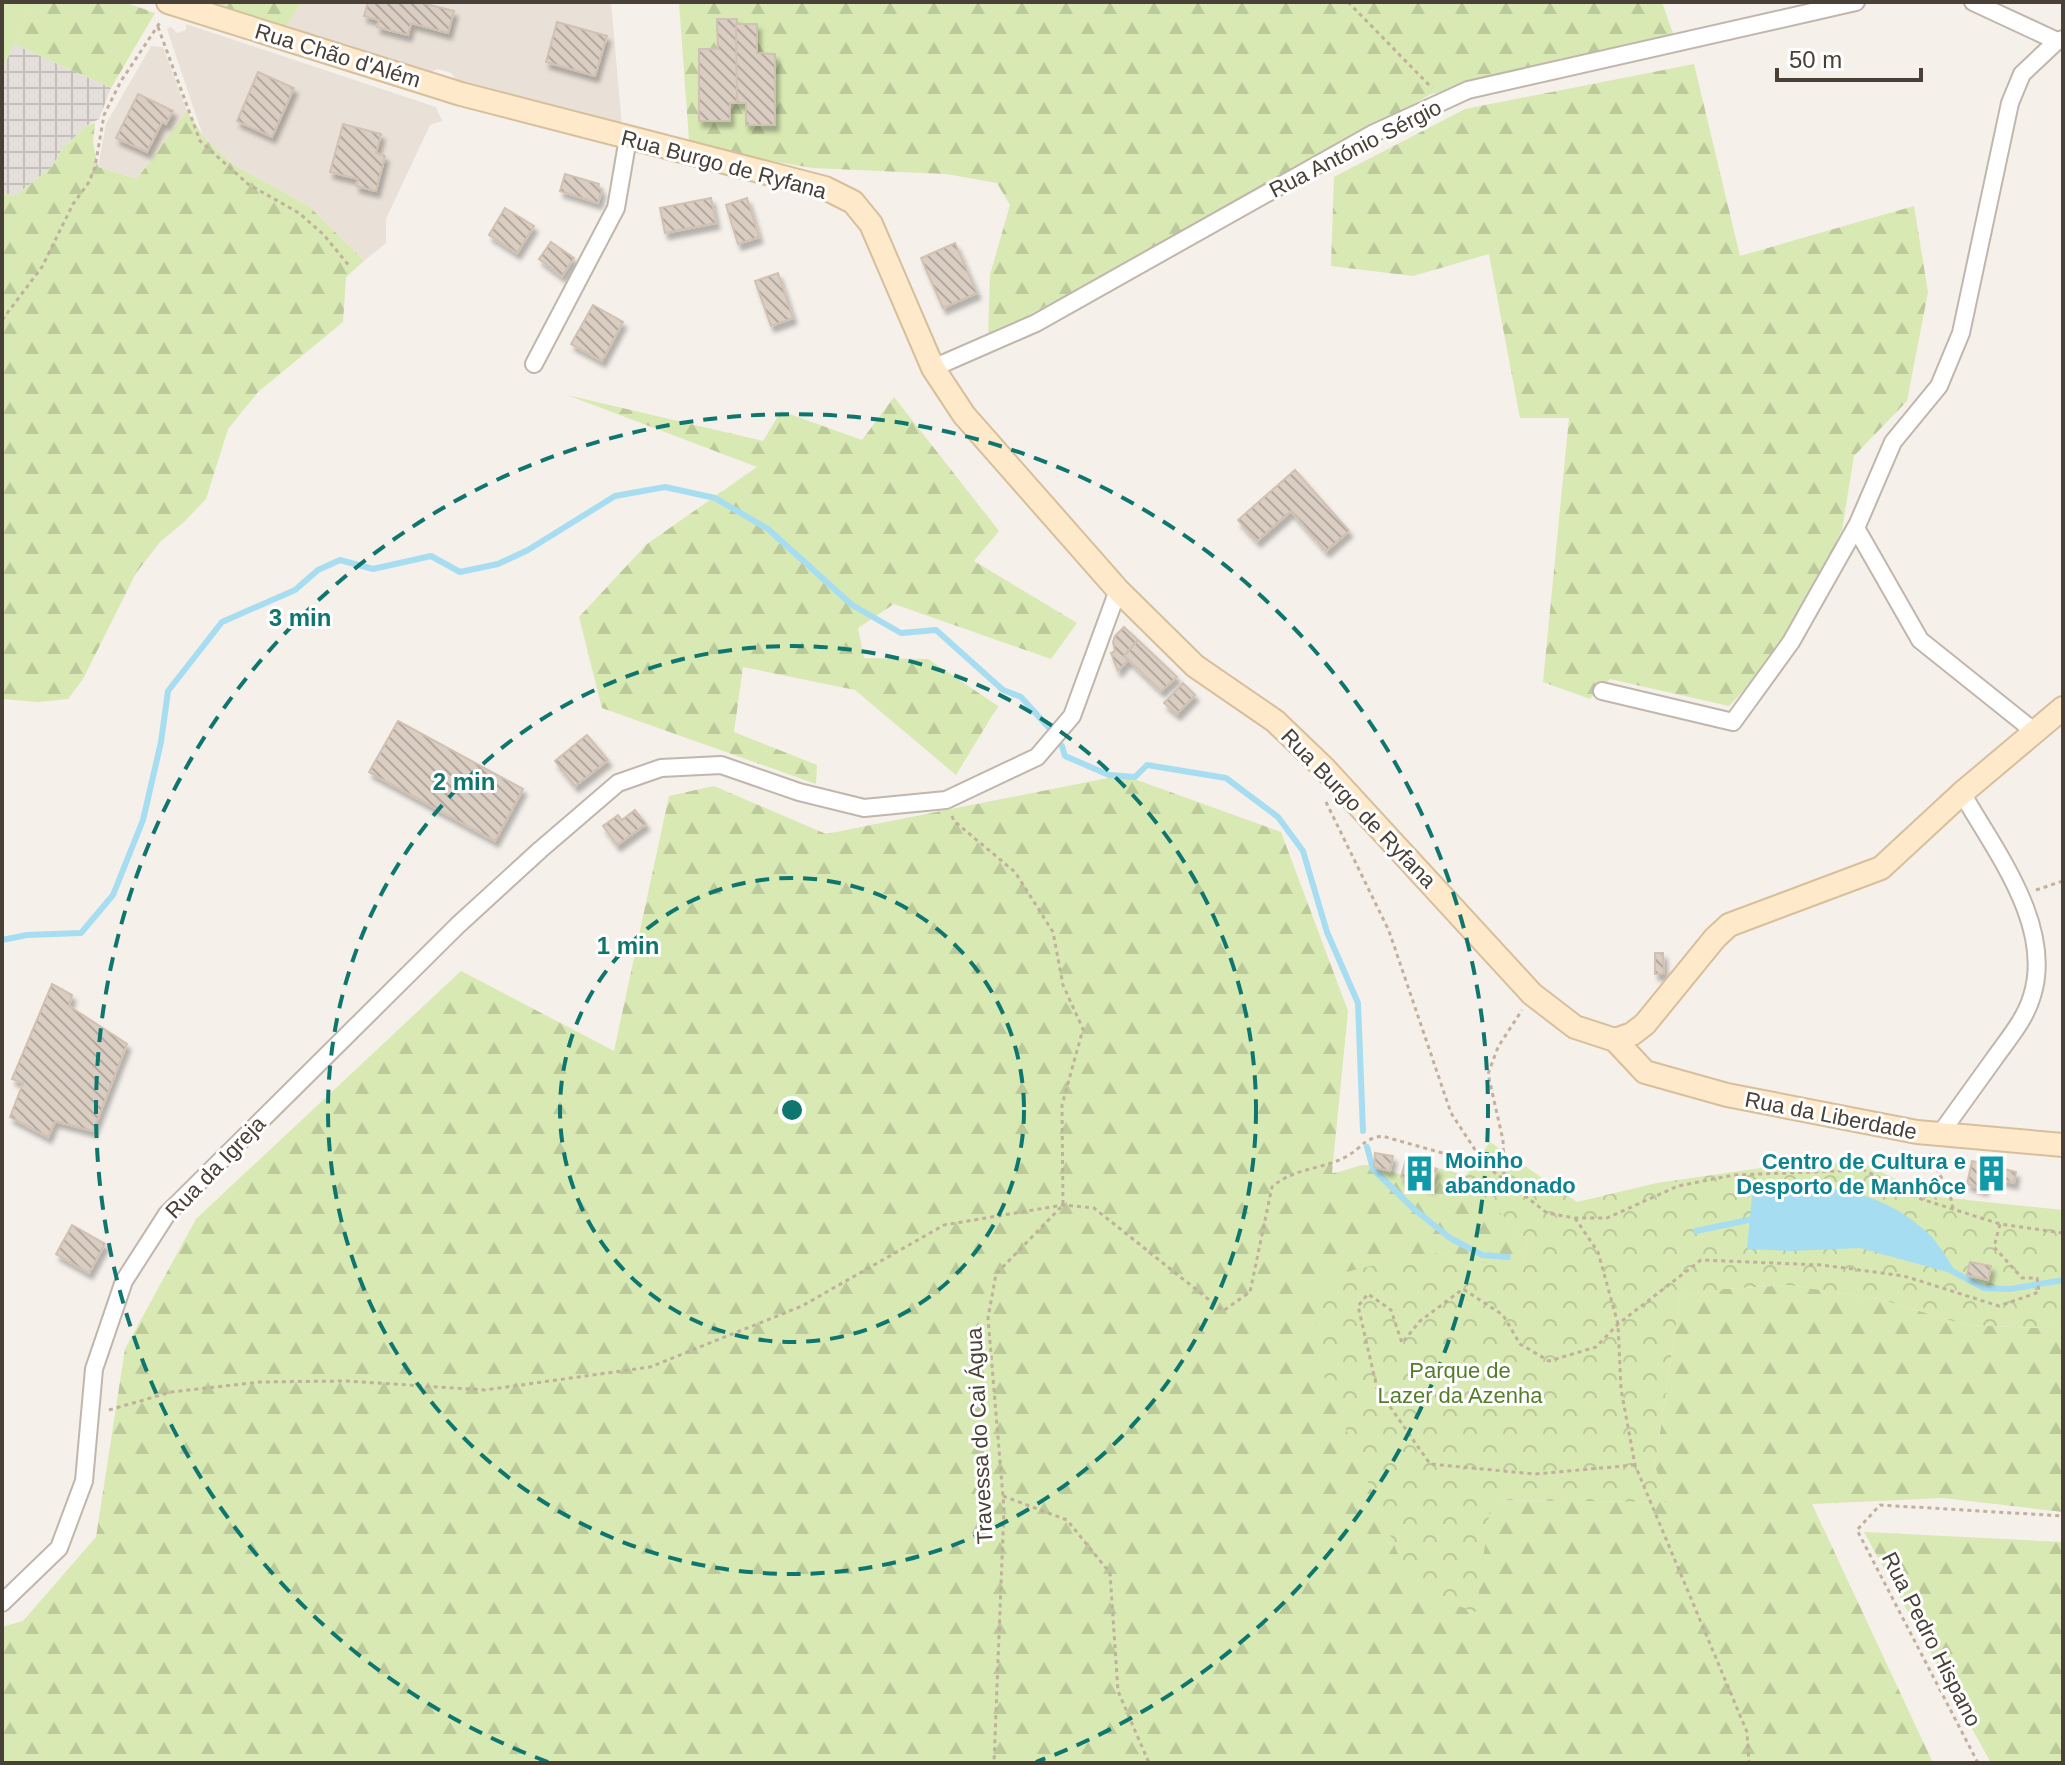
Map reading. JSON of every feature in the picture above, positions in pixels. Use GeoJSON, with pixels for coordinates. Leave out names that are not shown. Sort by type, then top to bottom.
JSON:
{"type":"FeatureCollection","features":[{"type":"Feature","properties":{"kind":"main road","name":"Rua Chão d'Além"},"geometry":{"type":"LineString","coordinates":[[166,8],[461,94]]}},
{"type":"Feature","properties":{"kind":"main road","name":"Rua Burgo de Ryfana"},"geometry":{"type":"LineString","coordinates":[[461,94],[825,188],[853,202],[871,224],[933,368],[964,415],[1118,590],[1195,666],[1275,721],[1325,769],[1532,994],[1575,1027],[1615,1040]]}},
{"type":"Feature","properties":{"kind":"main road"},"geometry":{"type":"LineString","coordinates":[[1615,1040],[1632,1034],[1645,1024],[1729,925],[1881,868],[1962,793],[2063,708]]}},
{"type":"Feature","properties":{"kind":"main road","name":"Rua da Liberdade"},"geometry":{"type":"LineString","coordinates":[[1615,1040],[1645,1072],[1727,1095],[1917,1132],[1933,1140],[2063,1145]]}},
{"type":"Feature","properties":{"kind":"street","name":"Rua António Sérgio"},"geometry":{"type":"LineString","coordinates":[[933,368],[1036,323],[1374,133],[1468,90],[1856,2]]}},
{"type":"Feature","properties":{"kind":"street"},"geometry":{"type":"LineString","coordinates":[[1602,691],[1733,722],[1791,642],[1856,527],[1893,442],[1939,386],[1961,333],[2010,103],[2022,74],[2061,44],[1973,2]]}},
{"type":"Feature","properties":{"kind":"street"},"geometry":{"type":"LineString","coordinates":[[534,364],[616,208],[628,138]]}},
{"type":"Feature","properties":{"kind":"street"},"geometry":{"type":"LineString","coordinates":[[1856,527],[1920,640],[2035,732]]}},
{"type":"Feature","properties":{"kind":"street","name":"Rua da Igreja"},"geometry":{"type":"LineString","coordinates":[[2,1603],[59,1548],[84,1481],[94,1369],[124,1281],[167,1214],[458,925],[540,850],[618,783],[661,768],[721,765],[799,792],[864,808],[948,799],[1037,757],[1072,716],[1118,590]]}},
{"type":"Feature","properties":{"kind":"street"},"geometry":{"type":"LineString","coordinates":[[1933,1140],[2020,1024],[2032,996],[2036,951],[2029,917],[2020,895],[1962,793]]}},
{"type":"Feature","properties":{"kind":"path"},"geometry":{"type":"LineString","coordinates":[[1348,2],[1444,101]]}},
{"type":"Feature","properties":{"kind":"path"},"geometry":{"type":"LineString","coordinates":[[2,320],[42,267],[73,204],[89,182],[95,167],[104,115],[121,81],[158,27],[166,8]]}},
{"type":"Feature","properties":{"kind":"path"},"geometry":{"type":"LineString","coordinates":[[158,27],[200,141],[248,184],[299,213],[324,235],[350,267]]}},
{"type":"Feature","properties":{"kind":"path"},"geometry":{"type":"LineString","coordinates":[[1325,769],[1318,785],[1389,931],[1451,1113],[1485,1165],[1547,1213],[1575,1218],[1607,1218],[1678,1186],[1734,1175],[1864,1170],[1921,1199],[2000,1224],[2063,1233]]}},
{"type":"Feature","properties":{"kind":"path"},"geometry":{"type":"LineString","coordinates":[[948,799],[954,821],[1015,872],[1053,932],[1063,985],[1083,1029],[1062,1105],[1063,1205]]}},
{"type":"Feature","properties":{"kind":"path"},"geometry":{"type":"LineString","coordinates":[[2020,895],[2063,881]]}},
{"type":"Feature","properties":{"kind":"path"},"geometry":{"type":"LineString","coordinates":[[1504,1179],[1503,1140],[1488,1074],[1498,1047],[1532,994]]}},
{"type":"Feature","properties":{"kind":"path"},"geometry":{"type":"LineString","coordinates":[[90,1416],[171,1392],[260,1382],[346,1381],[485,1390],[650,1367],[802,1306],[944,1225],[1063,1205],[1094,1208],[1223,1311],[1250,1292],[1272,1187],[1283,1176],[1348,1156],[1369,1138],[1382,1136],[1485,1165]]}},
{"type":"Feature","properties":{"kind":"path"},"geometry":{"type":"LineString","coordinates":[[1933,1140],[1953,1209]]}},
{"type":"Feature","properties":{"kind":"path","name":"Travessa do Cai Água"},"geometry":{"type":"LineString","coordinates":[[994,1763],[1003,1496],[988,1318],[996,1274],[1063,1205]]}},
{"type":"Feature","properties":{"kind":"path"},"geometry":{"type":"LineString","coordinates":[[1575,1218],[1598,1252],[1618,1324],[1621,1389],[1635,1465],[1747,1732],[1749,1763]]}},
{"type":"Feature","properties":{"kind":"path"},"geometry":{"type":"LineString","coordinates":[[1635,1465],[1535,1474],[1430,1464],[1377,1388],[1358,1306],[1368,1294],[1391,1310],[1402,1343],[1420,1321],[1463,1289],[1503,1315],[1520,1344],[1549,1361],[1596,1347],[1618,1324],[1701,1260],[1822,1265],[1904,1276],[1999,1306],[2039,1292],[2037,1278],[2022,1278],[1994,1247],[2000,1224]]}},
{"type":"Feature","properties":{"kind":"path"},"geometry":{"type":"LineString","coordinates":[[1003,1496],[1067,1520],[1110,1573],[1118,1691],[1149,1763]]}},
{"type":"Feature","properties":{"kind":"path","name":"Rua Pedro Hispano"},"geometry":{"type":"LineString","coordinates":[[1978,1763],[1857,1530],[1880,1505],[2063,1516]]}},
{"type":"Feature","properties":{"kind":"shaded area"},"geometry":{"type":"Polygon","coordinates":[[[302,2],[611,2],[622,126],[456,80],[451,73],[438,69],[429,72],[285,28],[302,2]]]}},
{"type":"Feature","properties":{"kind":"shaded area"},"geometry":{"type":"Polygon","coordinates":[[[186,24],[436,107],[442,121],[430,125],[386,219],[386,243],[364,261],[310,207],[231,163],[203,136],[167,29],[171,27],[177,33],[186,30],[186,24]]]}},
{"type":"Feature","properties":{"kind":"shaded area"},"geometry":{"type":"Polygon","coordinates":[[[14,44],[111,88],[99,119],[86,126],[62,149],[52,167],[16,195],[2,194],[2,70],[14,44]]]}},
{"type":"Feature","properties":{"kind":"shaded area"},"geometry":{"type":"Polygon","coordinates":[[[151,46],[163,47],[187,111],[137,179],[98,167],[106,124],[151,46]]]}},
{"type":"Feature","properties":{"kind":"green space"},"geometry":{"type":"Polygon","coordinates":[[[2,2],[34,2],[2,70],[2,2]]]}},
{"type":"Feature","properties":{"kind":"green space"},"geometry":{"type":"Polygon","coordinates":[[[34,2],[124,2],[155,13],[111,88],[14,44],[34,2]]]}},
{"type":"Feature","properties":{"kind":"green space"},"geometry":{"type":"Polygon","coordinates":[[[198,2],[302,2],[285,28],[198,2]]]}},
{"type":"Feature","properties":{"kind":"green space"},"geometry":{"type":"Polygon","coordinates":[[[679,2],[1662,2],[1677,45],[1431,94],[1305,167],[988,337],[990,275],[1010,205],[997,183],[946,174],[813,168],[730,154],[689,141],[679,2]]]}},
{"type":"Feature","properties":{"kind":"green space"},"geometry":{"type":"Polygon","coordinates":[[[1694,64],[1740,256],[1914,206],[1928,292],[1907,401],[1854,456],[1842,530],[1808,600],[1766,667],[1729,706],[1610,679],[1590,699],[1543,682],[1569,418],[1520,418],[1489,254],[1413,276],[1331,266],[1334,177],[1465,109],[1694,64]]]}},
{"type":"Feature","properties":{"kind":"green space"},"geometry":{"type":"Polygon","coordinates":[[[187,111],[203,136],[231,163],[310,207],[364,261],[346,277],[343,322],[258,392],[228,429],[206,499],[160,542],[136,573],[83,679],[68,699],[38,702],[2,699],[2,194],[16,195],[52,167],[62,149],[86,126],[95,123],[93,142],[98,167],[137,179],[187,111]]]}},
{"type":"Feature","properties":{"kind":"green space"},"geometry":{"type":"Polygon","coordinates":[[[567,395],[763,441],[781,411],[862,440],[894,397],[999,531],[974,561],[1077,623],[1051,659],[894,604],[858,628],[864,658],[928,659],[998,706],[956,775],[855,690],[743,667],[734,732],[817,765],[816,784],[602,708],[579,617],[647,544],[757,467],[567,395]]]}},
{"type":"Feature","properties":{"kind":"green space"},"geometry":{"type":"Polygon","coordinates":[[[1123,775],[1281,832],[1348,1011],[1332,1173],[1370,1165],[1431,1186],[1437,1169],[1448,1170],[1472,1184],[1527,1240],[1523,1272],[1430,1252],[1476,1611],[1490,1500],[1666,1502],[1655,1466],[1680,1297],[1724,1289],[1789,1285],[1880,1299],[1966,1325],[2041,1328],[2063,1322],[2063,1512],[1943,1498],[1812,1504],[1933,1763],[2,1763],[2,1627],[23,1621],[96,1537],[125,1349],[196,1219],[461,971],[614,1051],[669,796],[714,786],[826,834],[1123,775]]]}},
{"type":"Feature","properties":{"kind":"green space","name":"Parque de Lazer da Azenha"},"geometry":{"type":"Polygon","coordinates":[[[1490,1142],[1577,1202],[1657,1183],[1809,1161],[1867,1165],[1939,1197],[2063,1210],[2063,1322],[2042,1328],[1966,1325],[1880,1299],[1789,1285],[1724,1289],[1680,1297],[1655,1466],[1666,1502],[1491,1500],[1476,1612],[1413,1590],[1314,1352],[1321,1278],[1430,1252],[1523,1271],[1527,1240],[1465,1177],[1490,1142]]]}},
{"type":"Feature","properties":{"kind":"green space"},"geometry":{"type":"Polygon","coordinates":[[[1864,1532],[2063,1542],[2063,1763],[1991,1763],[1864,1532]]]}},
{"type":"Feature","properties":{"kind":"water"},"geometry":{"type":"Polygon","coordinates":[[[1753,1185],[1824,1187],[1868,1197],[1889,1206],[1929,1234],[1958,1275],[1860,1248],[1747,1249],[1753,1185]]]}},
{"type":"Feature","properties":{"kind":"building"},"geometry":{"type":"Polygon","coordinates":[[[368,2],[418,2],[454,11],[448,33],[411,23],[408,35],[377,27],[379,20],[364,16],[368,2]]]}},
{"type":"Feature","properties":{"kind":"building"},"geometry":{"type":"Polygon","coordinates":[[[717,19],[737,19],[737,103],[730,103],[730,121],[699,121],[699,49],[718,49],[717,19]]]}},
{"type":"Feature","properties":{"kind":"building"},"geometry":{"type":"Polygon","coordinates":[[[557,22],[607,36],[595,76],[546,62],[557,22]]]}},
{"type":"Feature","properties":{"kind":"building"},"geometry":{"type":"Polygon","coordinates":[[[736,24],[757,24],[757,53],[775,54],[775,125],[746,125],[746,103],[737,103],[736,24]]]}},
{"type":"Feature","properties":{"kind":"building"},"geometry":{"type":"Polygon","coordinates":[[[258,72],[294,88],[272,137],[237,121],[258,72]]]}},
{"type":"Feature","properties":{"kind":"building"},"geometry":{"type":"Polygon","coordinates":[[[138,94],[173,111],[166,124],[162,122],[147,152],[116,138],[138,94]]]}},
{"type":"Feature","properties":{"kind":"building"},"geometry":{"type":"Polygon","coordinates":[[[343,124],[381,134],[376,153],[385,156],[376,191],[356,186],[358,179],[330,172],[343,124]]]}},
{"type":"Feature","properties":{"kind":"building"},"geometry":{"type":"Polygon","coordinates":[[[565,174],[599,184],[598,188],[602,190],[598,203],[560,191],[565,174]]]}},
{"type":"Feature","properties":{"kind":"building"},"geometry":{"type":"Polygon","coordinates":[[[711,198],[716,223],[665,233],[660,208],[711,198]]]}},
{"type":"Feature","properties":{"kind":"building"},"geometry":{"type":"Polygon","coordinates":[[[747,198],[759,237],[738,244],[726,205],[747,198]]]}},
{"type":"Feature","properties":{"kind":"building"},"geometry":{"type":"Polygon","coordinates":[[[505,208],[534,226],[517,253],[489,235],[505,208]]]}},
{"type":"Feature","properties":{"kind":"building"},"geometry":{"type":"Polygon","coordinates":[[[551,242],[574,258],[562,276],[539,259],[551,242]]]}},
{"type":"Feature","properties":{"kind":"building"},"geometry":{"type":"Polygon","coordinates":[[[955,243],[977,293],[943,308],[921,258],[955,243]]]}},
{"type":"Feature","properties":{"kind":"building"},"geometry":{"type":"Polygon","coordinates":[[[778,273],[793,318],[771,326],[755,281],[778,273]]]}},
{"type":"Feature","properties":{"kind":"building"},"geometry":{"type":"Polygon","coordinates":[[[593,305],[623,322],[602,361],[571,344],[593,305]]]}},
{"type":"Feature","properties":{"kind":"building"},"geometry":{"type":"Polygon","coordinates":[[[1295,470],[1349,531],[1326,551],[1291,511],[1257,541],[1238,520],[1295,470]]]}},
{"type":"Feature","properties":{"kind":"building"},"geometry":{"type":"Polygon","coordinates":[[[1124,627],[1138,640],[1124,656],[1128,660],[1118,671],[1111,653],[1115,651],[1115,636],[1124,627]]]}},
{"type":"Feature","properties":{"kind":"building"},"geometry":{"type":"Polygon","coordinates":[[[1138,640],[1177,677],[1161,691],[1124,656],[1138,640]]]}},
{"type":"Feature","properties":{"kind":"building"},"geometry":{"type":"Polygon","coordinates":[[[1183,683],[1195,695],[1177,714],[1164,703],[1183,683]]]}},
{"type":"Feature","properties":{"kind":"building"},"geometry":{"type":"Polygon","coordinates":[[[398,721],[523,789],[495,841],[369,772],[398,721]]]}},
{"type":"Feature","properties":{"kind":"building"},"geometry":{"type":"Polygon","coordinates":[[[587,735],[608,760],[575,786],[555,761],[587,735]]]}},
{"type":"Feature","properties":{"kind":"building"},"geometry":{"type":"Polygon","coordinates":[[[635,810],[646,824],[617,845],[603,826],[618,815],[622,820],[635,810]]]}},
{"type":"Feature","properties":{"kind":"building"},"geometry":{"type":"Polygon","coordinates":[[[1655,953],[1663,953],[1664,974],[1655,974],[1655,953]]]}},
{"type":"Feature","properties":{"kind":"building"},"geometry":{"type":"Polygon","coordinates":[[[52,984],[72,995],[69,1006],[127,1044],[93,1131],[55,1121],[48,1137],[10,1117],[23,1083],[12,1079],[52,984]]]}},
{"type":"Feature","properties":{"kind":"building"},"geometry":{"type":"Polygon","coordinates":[[[1375,1153],[1393,1156],[1390,1171],[1374,1167],[1375,1153]]]}},
{"type":"Feature","properties":{"kind":"building","name":"Moinho abandonado"},"geometry":{"type":"Polygon","coordinates":[[[1406,1159],[1437,1169],[1431,1187],[1401,1177],[1406,1159]]]}},
{"type":"Feature","properties":{"kind":"building","name":"Centro de Cultura e Desporto de Manhôce"},"geometry":{"type":"Polygon","coordinates":[[[1972,1161],[2016,1172],[2014,1183],[1987,1176],[1984,1190],[1967,1184],[1972,1161]]]}},
{"type":"Feature","properties":{"kind":"building"},"geometry":{"type":"Polygon","coordinates":[[[72,1225],[105,1244],[89,1273],[56,1254],[72,1225]]]}},
{"type":"Feature","properties":{"kind":"building"},"geometry":{"type":"Polygon","coordinates":[[[1970,1262],[1991,1266],[1988,1280],[1967,1275],[1970,1262]]]}},
{"type":"Feature","properties":{"kind":"waterway"},"geometry":{"type":"LineString","coordinates":[[2,940],[27,935],[81,933],[113,895],[143,820],[161,742],[168,691],[222,622],[295,590],[318,570],[340,560],[373,569],[431,556],[460,572],[498,564],[528,550],[615,496],[665,487],[715,498],[768,529],[852,605],[901,633],[936,630],[1003,690],[1021,697],[1049,728]]}},
{"type":"Feature","properties":{"kind":"waterway"},"geometry":{"type":"LineString","coordinates":[[1062,746],[1065,756],[1109,775],[1135,777],[1147,765],[1226,778],[1278,817],[1303,851],[1327,932],[1358,1003],[1363,1131]]}},
{"type":"Feature","properties":{"kind":"waterway"},"geometry":{"type":"LineString","coordinates":[[1367,1147],[1373,1169],[1414,1209],[1450,1238],[1482,1255],[1508,1257]]}},
{"type":"Feature","properties":{"kind":"waterway"},"geometry":{"type":"LineString","coordinates":[[1696,1231],[1758,1218]]}},
{"type":"Feature","properties":{"kind":"waterway"},"geometry":{"type":"LineString","coordinates":[[1952,1271],[1984,1288],[2010,1289],[2063,1280]]}},
{"type":"Feature","properties":{"kind":"place","name":"Moinho abandonado"},"geometry":{"type":"Point","coordinates":[1419,1173]}},
{"type":"Feature","properties":{"kind":"place","name":"Centro de Cultura e Desporto de Manhôce"},"geometry":{"type":"Point","coordinates":[1992,1174]}}]}
